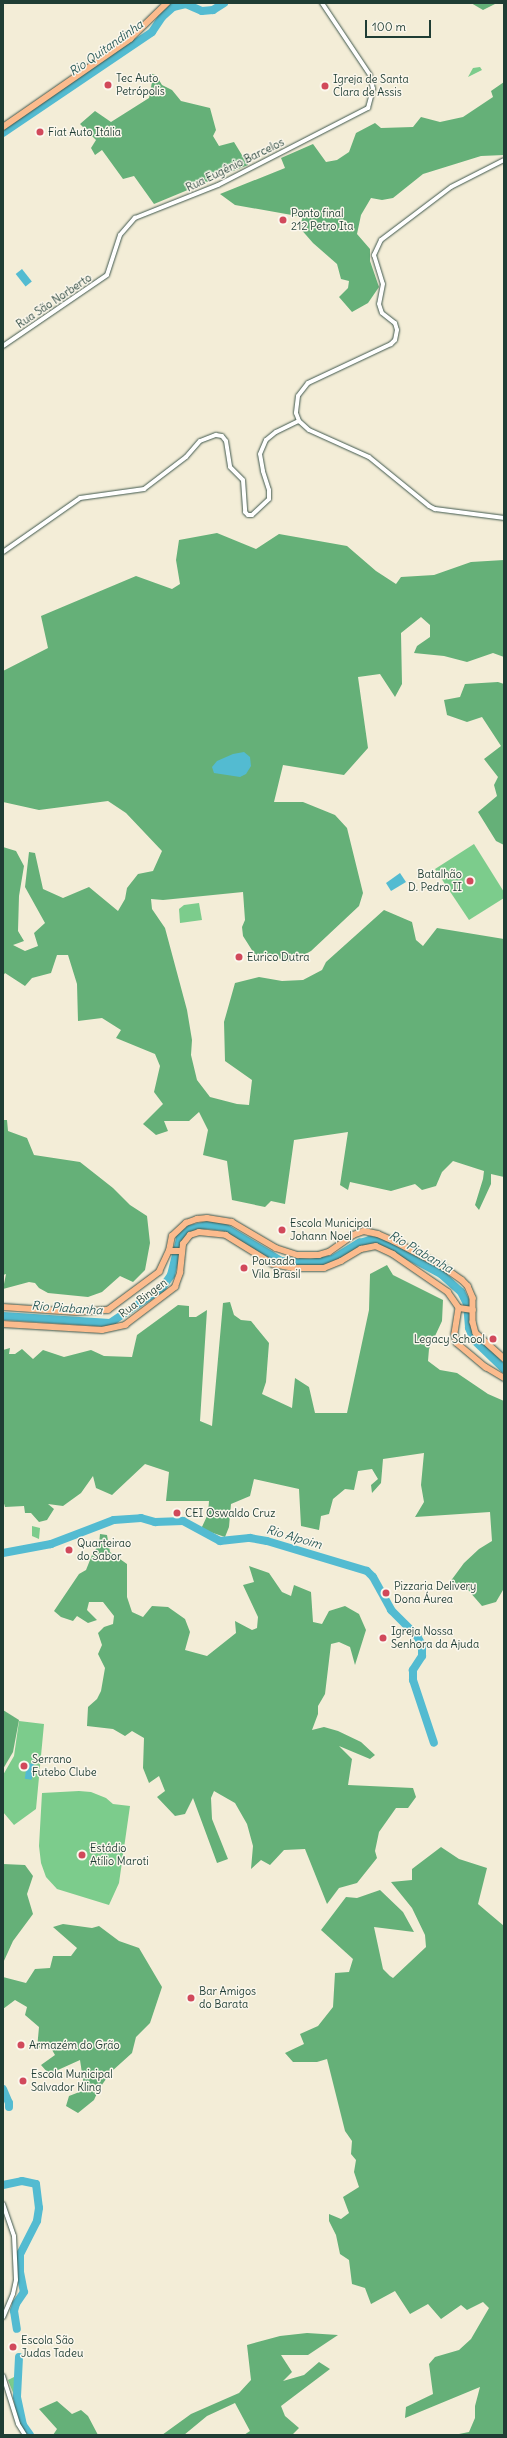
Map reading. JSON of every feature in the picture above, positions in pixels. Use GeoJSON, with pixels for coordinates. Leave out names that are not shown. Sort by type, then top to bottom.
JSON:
{"type":"FeatureCollection","features":[{"type":"Feature","properties":{"kind":"main road"},"geometry":{"type":"LineString","coordinates":[[3,127],[130,39],[167,3]]}},
{"type":"Feature","properties":{"kind":"main road","name":"Rua Bingen"},"geometry":{"type":"LineString","coordinates":[[3,1307],[76,1312],[108,1310],[158,1272],[169,1251],[172,1236],[186,1223],[197,1219],[207,1218],[232,1222],[276,1248],[298,1255],[319,1255],[329,1252],[360,1232],[370,1232],[394,1241],[456,1275],[468,1286],[474,1302],[473,1310],[476,1333],[504,1358]]}},
{"type":"Feature","properties":{"kind":"main road","name":"Rua Bingen"},"geometry":{"type":"LineString","coordinates":[[3,1324],[102,1330],[125,1325],[175,1287],[180,1274],[183,1244],[190,1235],[199,1232],[226,1235],[238,1240],[278,1266],[296,1269],[333,1266],[361,1249],[376,1246],[393,1254],[434,1281],[448,1292],[459,1308]]}},
{"type":"Feature","properties":{"kind":"main road"},"geometry":{"type":"LineString","coordinates":[[169,1251],[182,1251]]}},
{"type":"Feature","properties":{"kind":"main road"},"geometry":{"type":"LineString","coordinates":[[473,1310],[459,1308],[455,1334],[457,1344],[486,1368],[504,1378]]}},
{"type":"Feature","properties":{"kind":"street","name":"Rua Eugênio Barcelos"},"geometry":{"type":"LineString","coordinates":[[111,267],[120,235],[135,218],[218,186],[368,108],[373,89],[370,76],[322,3]]}},
{"type":"Feature","properties":{"kind":"street"},"geometry":{"type":"LineString","coordinates":[[504,160],[445,190],[381,240],[374,255],[383,284],[380,308],[395,323],[397,336],[392,344],[326,373],[304,387],[296,403],[296,413],[299,421],[316,434],[368,457],[436,509],[504,518]]}},
{"type":"Feature","properties":{"kind":"street","name":"Rua São Norberto"},"geometry":{"type":"LineString","coordinates":[[3,346],[99,281],[107,275],[111,267]]}},
{"type":"Feature","properties":{"kind":"street"},"geometry":{"type":"LineString","coordinates":[[3,551],[80,498],[144,489],[186,457],[200,441],[216,435],[222,436],[226,441],[230,467],[243,480],[244,512],[248,515],[252,515],[269,499],[270,490],[263,471],[260,454],[266,440],[276,432],[299,421]]}},
{"type":"Feature","properties":{"kind":"street"},"geometry":{"type":"LineString","coordinates":[[3,2204],[14,2236],[16,2280],[13,2294],[3,2317]]}},
{"type":"Feature","properties":{"kind":"street"},"geometry":{"type":"LineString","coordinates":[[3,2376],[18,2424],[25,2435]]}},
{"type":"Feature","properties":{"kind":"green space"},"geometry":{"type":"Polygon","coordinates":[[[471,3],[497,3],[483,10],[471,3]]]}},
{"type":"Feature","properties":{"kind":"green space"},"geometry":{"type":"Polygon","coordinates":[[[480,67],[482,70],[468,77],[473,68],[480,67]]]}},
{"type":"Feature","properties":{"kind":"green space"},"geometry":{"type":"Polygon","coordinates":[[[149,73],[156,75],[162,85],[172,90],[181,101],[210,108],[216,130],[213,136],[219,146],[234,142],[248,165],[154,204],[134,176],[123,179],[102,150],[95,155],[91,148],[96,140],[80,124],[95,111],[111,122],[149,98],[152,82],[149,73]]]}},
{"type":"Feature","properties":{"kind":"green space"},"geometry":{"type":"Polygon","coordinates":[[[504,82],[504,155],[481,156],[423,174],[393,198],[382,200],[371,198],[361,215],[357,234],[370,249],[370,261],[379,287],[368,303],[352,312],[339,297],[348,288],[349,281],[341,279],[337,264],[313,243],[299,227],[303,217],[235,205],[220,194],[285,168],[281,158],[313,144],[326,162],[337,160],[349,152],[356,133],[375,123],[381,128],[413,127],[421,117],[440,122],[463,117],[493,97],[491,91],[504,82]]]}},
{"type":"Feature","properties":{"kind":"green space"},"geometry":{"type":"Polygon","coordinates":[[[217,533],[256,549],[279,534],[347,546],[376,571],[396,584],[401,577],[434,575],[471,562],[504,560],[504,657],[493,653],[467,662],[444,656],[414,653],[417,646],[430,637],[430,625],[421,617],[401,633],[402,684],[395,697],[380,674],[358,677],[368,748],[344,775],[283,765],[274,802],[303,802],[335,815],[347,828],[363,893],[359,906],[311,951],[291,962],[268,955],[257,958],[243,936],[242,927],[245,920],[243,892],[163,900],[151,899],[152,909],[165,928],[187,1010],[192,1040],[191,1055],[197,1080],[210,1097],[237,1104],[249,1105],[252,1080],[225,1061],[224,1022],[235,983],[259,977],[282,981],[303,980],[322,970],[326,962],[384,910],[412,922],[416,940],[423,946],[437,928],[504,939],[504,1177],[491,1174],[491,1184],[479,1210],[475,1205],[484,1171],[453,1161],[442,1172],[436,1186],[422,1190],[415,1184],[391,1191],[350,1182],[348,1190],[340,1185],[348,1132],[294,1140],[285,1204],[271,1201],[265,1207],[232,1200],[227,1161],[203,1155],[208,1130],[199,1112],[189,1121],[164,1121],[168,1131],[156,1135],[143,1124],[163,1104],[154,1092],[160,1066],[155,1054],[116,1038],[121,1030],[102,1018],[78,1021],[77,984],[68,955],[57,955],[51,973],[32,978],[25,986],[5,973],[3,976],[3,847],[16,851],[24,866],[19,896],[18,931],[24,941],[13,945],[25,951],[38,946],[34,933],[45,923],[25,887],[29,852],[35,853],[43,889],[63,898],[89,887],[118,911],[125,899],[127,888],[138,874],[153,871],[162,851],[126,813],[108,801],[39,810],[3,802],[3,671],[48,648],[41,616],[136,576],[172,589],[180,584],[176,560],[179,540],[217,533]]]}},
{"type":"Feature","properties":{"kind":"green space"},"geometry":{"type":"Polygon","coordinates":[[[498,682],[504,684],[504,845],[496,841],[478,812],[497,796],[494,785],[498,777],[484,759],[501,746],[482,717],[467,722],[447,715],[444,700],[460,697],[465,684],[498,682]]]}},
{"type":"Feature","properties":{"kind":"green space","name":"Batalhão D. Pedro II"},"geometry":{"type":"Polygon","coordinates":[[[474,844],[504,892],[504,898],[469,920],[435,869],[474,844]]]}},
{"type":"Feature","properties":{"kind":"green space"},"geometry":{"type":"Polygon","coordinates":[[[199,903],[202,920],[180,923],[179,909],[184,905],[199,903]]]}},
{"type":"Feature","properties":{"kind":"green space"},"geometry":{"type":"Polygon","coordinates":[[[3,1120],[7,1120],[8,1131],[27,1138],[34,1155],[80,1162],[113,1188],[130,1205],[147,1216],[150,1243],[145,1270],[133,1282],[120,1276],[102,1292],[88,1297],[48,1293],[39,1288],[35,1283],[29,1282],[3,1289],[6,1274],[3,1275],[3,1120]]]}},
{"type":"Feature","properties":{"kind":"green space"},"geometry":{"type":"Polygon","coordinates":[[[387,1265],[393,1275],[443,1300],[442,1321],[429,1349],[428,1361],[440,1370],[457,1373],[488,1394],[504,1401],[504,1581],[503,1590],[496,1602],[482,1606],[462,1583],[457,1588],[450,1582],[464,1563],[479,1549],[492,1541],[490,1512],[415,1517],[424,1502],[421,1485],[424,1453],[383,1459],[381,1483],[372,1493],[371,1485],[378,1479],[372,1469],[358,1471],[354,1490],[345,1489],[333,1499],[329,1514],[321,1516],[319,1530],[301,1526],[299,1489],[254,1479],[250,1496],[231,1504],[229,1527],[225,1537],[201,1529],[208,1514],[209,1501],[166,1501],[169,1472],[145,1464],[112,1495],[96,1488],[93,1476],[81,1493],[63,1506],[48,1504],[54,1509],[47,1520],[39,1522],[31,1513],[25,1513],[24,1506],[5,1507],[3,1500],[3,1350],[10,1348],[9,1354],[15,1354],[22,1349],[33,1359],[43,1350],[64,1357],[91,1350],[104,1356],[132,1357],[137,1335],[178,1305],[189,1306],[189,1317],[196,1317],[207,1310],[200,1421],[212,1426],[223,1303],[230,1302],[234,1315],[241,1320],[251,1321],[269,1343],[266,1382],[262,1394],[292,1408],[295,1378],[309,1387],[315,1413],[347,1413],[369,1310],[370,1274],[387,1265]]]}},
{"type":"Feature","properties":{"kind":"green space"},"geometry":{"type":"Polygon","coordinates":[[[32,1526],[40,1528],[39,1539],[32,1536],[32,1526]]]}},
{"type":"Feature","properties":{"kind":"green space"},"geometry":{"type":"Polygon","coordinates":[[[100,1534],[107,1535],[110,1552],[127,1564],[127,1597],[132,1612],[143,1617],[152,1606],[168,1607],[185,1619],[190,1632],[185,1650],[207,1656],[236,1633],[235,1621],[252,1630],[257,1628],[258,1617],[243,1585],[254,1582],[249,1566],[269,1573],[282,1592],[291,1596],[294,1585],[311,1592],[313,1622],[322,1624],[329,1611],[345,1606],[359,1614],[366,1630],[355,1665],[350,1647],[339,1642],[331,1644],[325,1694],[318,1706],[318,1714],[312,1730],[324,1727],[338,1731],[361,1742],[375,1755],[370,1759],[339,1746],[352,1759],[348,1785],[413,1788],[416,1797],[408,1808],[396,1808],[379,1832],[375,1851],[377,1858],[357,1883],[339,1888],[327,1904],[305,1849],[284,1850],[270,1865],[261,1860],[251,1869],[253,1846],[247,1824],[235,1803],[214,1791],[211,1798],[212,1819],[228,1859],[217,1863],[193,1798],[185,1814],[175,1816],[157,1797],[165,1791],[159,1776],[149,1783],[143,1768],[144,1738],[132,1731],[125,1736],[113,1729],[87,1726],[88,1707],[97,1699],[101,1691],[105,1668],[98,1654],[102,1645],[98,1633],[104,1627],[113,1624],[114,1616],[103,1602],[89,1602],[87,1610],[97,1620],[88,1623],[77,1616],[73,1621],[61,1617],[54,1611],[79,1574],[86,1570],[92,1555],[99,1544],[100,1534]]]}},
{"type":"Feature","properties":{"kind":"green space"},"geometry":{"type":"Polygon","coordinates":[[[3,1710],[19,1720],[13,1752],[3,1769],[3,1710]]]}},
{"type":"Feature","properties":{"kind":"green space","name":"Serrano Futebo Clube"},"geometry":{"type":"Polygon","coordinates":[[[19,1721],[44,1724],[36,1809],[14,1825],[3,1812],[3,1775],[14,1756],[19,1721]]]}},
{"type":"Feature","properties":{"kind":"green space","name":"Estádio Atílio Maroti"},"geometry":{"type":"Polygon","coordinates":[[[79,1791],[91,1792],[106,1798],[113,1804],[130,1806],[119,1883],[109,1905],[57,1889],[46,1877],[41,1863],[39,1846],[42,1793],[79,1791]]]}},
{"type":"Feature","properties":{"kind":"green space"},"geometry":{"type":"Polygon","coordinates":[[[441,1847],[459,1859],[487,1868],[478,1904],[504,1926],[504,2435],[454,2435],[469,2432],[475,2418],[475,2406],[480,2387],[405,2418],[406,2407],[433,2394],[429,2364],[435,2357],[459,2350],[471,2339],[489,2308],[483,2302],[467,2310],[461,2305],[441,2319],[428,2304],[410,2314],[395,2291],[371,2304],[365,2288],[352,2284],[349,2260],[340,2254],[336,2235],[329,2221],[329,2214],[341,2219],[349,2213],[343,2197],[359,2187],[354,2172],[356,2160],[351,2154],[352,2141],[345,2131],[327,2059],[317,2062],[293,2062],[285,2053],[304,2044],[300,2034],[318,2026],[333,2007],[335,1973],[349,1972],[353,1959],[321,1930],[346,1897],[357,1898],[380,1890],[403,1912],[414,1932],[374,1927],[383,1969],[393,1978],[426,1947],[425,1935],[412,1908],[391,1882],[412,1880],[412,1869],[441,1847]]]}},
{"type":"Feature","properties":{"kind":"green space"},"geometry":{"type":"Polygon","coordinates":[[[3,1864],[25,1865],[33,1876],[27,1894],[33,1914],[13,1941],[3,1963],[3,1864]]]}},
{"type":"Feature","properties":{"kind":"green space"},"geometry":{"type":"Polygon","coordinates":[[[63,1924],[92,1928],[99,1926],[119,1941],[139,1948],[162,1987],[150,2023],[136,2037],[132,2053],[111,2072],[99,2089],[94,2100],[78,2113],[66,2106],[69,2096],[82,2091],[83,2080],[80,2060],[49,2074],[41,2065],[55,2055],[48,2043],[37,2049],[39,2027],[25,2015],[27,2007],[15,2000],[3,2009],[3,1977],[26,1983],[35,1969],[50,1968],[53,1956],[71,1956],[77,1948],[53,1927],[63,1924]]]}},
{"type":"Feature","properties":{"kind":"green space"},"geometry":{"type":"Polygon","coordinates":[[[307,2333],[338,2335],[308,2355],[281,2355],[292,2372],[283,2381],[304,2375],[319,2362],[330,2369],[281,2406],[285,2416],[299,2428],[292,2435],[244,2435],[250,2431],[235,2403],[207,2416],[184,2435],[162,2435],[191,2414],[239,2393],[251,2380],[247,2345],[280,2336],[307,2333]]]}},
{"type":"Feature","properties":{"kind":"green space"},"geometry":{"type":"Polygon","coordinates":[[[18,2375],[16,2394],[14,2395],[8,2380],[18,2375]]]}},
{"type":"Feature","properties":{"kind":"green space"},"geometry":{"type":"Polygon","coordinates":[[[57,2401],[72,2414],[81,2410],[88,2416],[98,2435],[53,2435],[57,2429],[39,2409],[57,2401]]]}},
{"type":"Feature","properties":{"kind":"water"},"geometry":{"type":"Polygon","coordinates":[[[22,269],[32,282],[26,287],[16,274],[22,269]]]}},
{"type":"Feature","properties":{"kind":"water"},"geometry":{"type":"Polygon","coordinates":[[[244,752],[250,757],[251,766],[246,774],[240,777],[214,773],[212,767],[217,761],[233,754],[244,752]]]}},
{"type":"Feature","properties":{"kind":"water"},"geometry":{"type":"Polygon","coordinates":[[[400,873],[406,882],[391,891],[386,883],[400,873]]]}},
{"type":"Feature","properties":{"kind":"water"},"geometry":{"type":"Polygon","coordinates":[[[27,1763],[34,1764],[32,1780],[25,1779],[27,1763]]]}},
{"type":"Feature","properties":{"kind":"waterway","name":"Rio Quitandinha"},"geometry":{"type":"LineString","coordinates":[[3,133],[152,32],[162,17],[173,7],[186,4],[202,11],[213,10],[224,3]]}},
{"type":"Feature","properties":{"kind":"waterway","name":"Rio Piabanha"},"geometry":{"type":"LineString","coordinates":[[3,1316],[110,1323],[162,1288],[171,1275],[180,1238],[190,1229],[207,1225],[224,1227],[281,1261],[311,1263],[333,1259],[359,1243],[370,1240],[382,1242],[441,1274],[461,1292],[467,1304],[469,1328],[474,1340],[504,1369]]}},
{"type":"Feature","properties":{"kind":"waterway","name":"Rio Alpoim"},"geometry":{"type":"LineString","coordinates":[[3,1553],[51,1544],[114,1520],[141,1518],[155,1522],[183,1521],[220,1541],[250,1538],[267,1541],[367,1571],[373,1577],[391,1610],[417,1636],[422,1645],[422,1656],[413,1670],[413,1680],[434,1743]]}},
{"type":"Feature","properties":{"kind":"waterway"},"geometry":{"type":"LineString","coordinates":[[3,2089],[9,2103],[9,2107]]}},
{"type":"Feature","properties":{"kind":"waterway"},"geometry":{"type":"LineString","coordinates":[[3,2185],[22,2181],[36,2184],[39,2208],[37,2221],[20,2254],[20,2272],[24,2292],[16,2304],[14,2311],[17,2329]]}},
{"type":"Feature","properties":{"kind":"waterway"},"geometry":{"type":"LineString","coordinates":[[19,2357],[17,2397],[23,2425],[30,2435]]}},
{"type":"Feature","properties":{"kind":"place","name":"Tec Auto Petrópolis"},"geometry":{"type":"Point","coordinates":[108,85]}},
{"type":"Feature","properties":{"kind":"place","name":"Igreja de Santa Clara de Assis"},"geometry":{"type":"Point","coordinates":[325,86]}},
{"type":"Feature","properties":{"kind":"place","name":"Fiat Auto Itália"},"geometry":{"type":"Point","coordinates":[40,132]}},
{"type":"Feature","properties":{"kind":"place","name":"Ponto final 212 Petro Ita"},"geometry":{"type":"Point","coordinates":[283,220]}},
{"type":"Feature","properties":{"kind":"place","name":"Batalhão D. Pedro II"},"geometry":{"type":"Point","coordinates":[470,881]}},
{"type":"Feature","properties":{"kind":"place","name":"Eurico Dutra"},"geometry":{"type":"Point","coordinates":[239,957]}},
{"type":"Feature","properties":{"kind":"place","name":"Escola Municipal Johann Noel"},"geometry":{"type":"Point","coordinates":[282,1230]}},
{"type":"Feature","properties":{"kind":"place","name":"Pousada Vila Brasil"},"geometry":{"type":"Point","coordinates":[244,1268]}},
{"type":"Feature","properties":{"kind":"place","name":"Legacy School"},"geometry":{"type":"Point","coordinates":[493,1339]}},
{"type":"Feature","properties":{"kind":"place","name":"CEI Oswaldo Cruz"},"geometry":{"type":"Point","coordinates":[177,1513]}},
{"type":"Feature","properties":{"kind":"place","name":"Quarteirao do Sabor"},"geometry":{"type":"Point","coordinates":[69,1550]}},
{"type":"Feature","properties":{"kind":"place","name":"Pizzaria Delivery Dona Áurea"},"geometry":{"type":"Point","coordinates":[386,1593]}},
{"type":"Feature","properties":{"kind":"place","name":"Igreja Nossa Senhora da Ajuda"},"geometry":{"type":"Point","coordinates":[383,1638]}},
{"type":"Feature","properties":{"kind":"place","name":"Serrano Futebo Clube"},"geometry":{"type":"Point","coordinates":[24,1766]}},
{"type":"Feature","properties":{"kind":"place","name":"Estádio Atílio Maroti"},"geometry":{"type":"Point","coordinates":[82,1855]}},
{"type":"Feature","properties":{"kind":"place","name":"Bar Amigos do Barata"},"geometry":{"type":"Point","coordinates":[191,1998]}},
{"type":"Feature","properties":{"kind":"place","name":"Armazém do Grão"},"geometry":{"type":"Point","coordinates":[21,2045]}},
{"type":"Feature","properties":{"kind":"place","name":"Escola Municipal Salvador Kling"},"geometry":{"type":"Point","coordinates":[23,2081]}},
{"type":"Feature","properties":{"kind":"place","name":"Escola São Judas Tadeu"},"geometry":{"type":"Point","coordinates":[13,2347]}}]}
